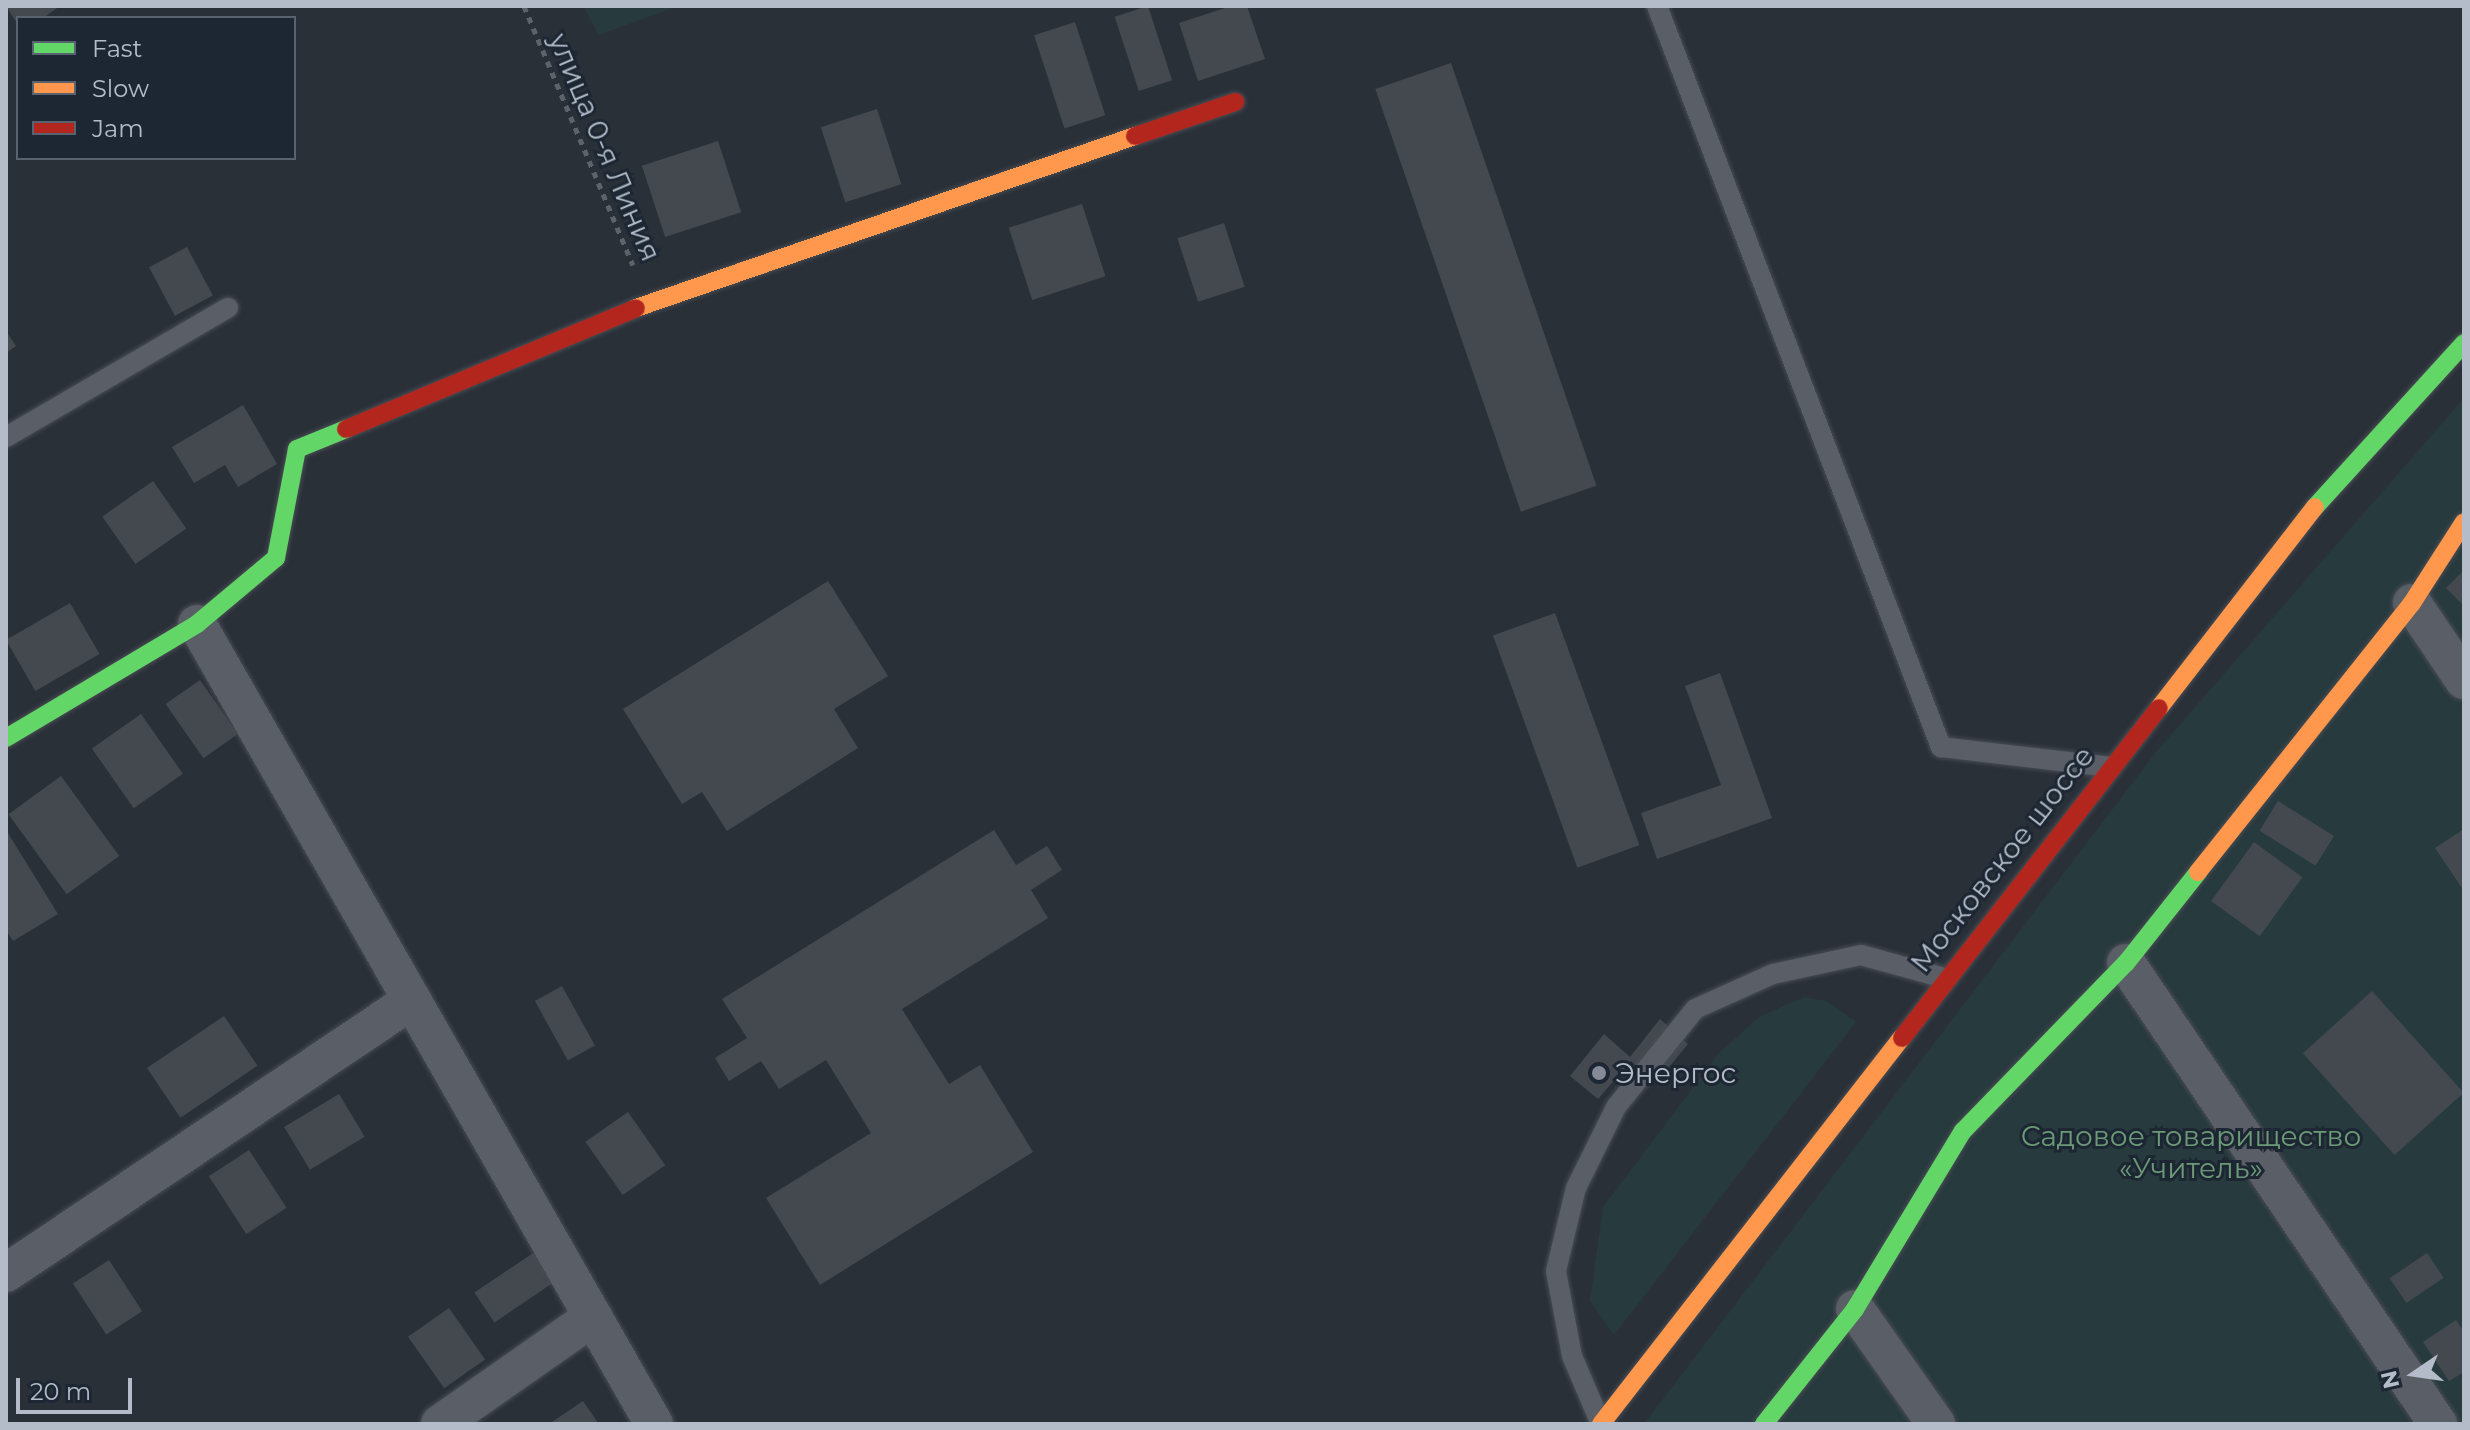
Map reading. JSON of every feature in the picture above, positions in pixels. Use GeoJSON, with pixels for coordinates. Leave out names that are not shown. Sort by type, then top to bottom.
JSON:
{"type":"FeatureCollection","features":[{"type":"Feature","properties":{"kind":"main road"},"geometry":{"type":"LineString","coordinates":[[6,738],[197,624],[276,558],[297,449],[649,303],[1235,102]]}},
{"type":"Feature","properties":{"kind":"main road","name":"Московское шоссе"},"geometry":{"type":"LineString","coordinates":[[1601,1424],[1944,978],[2335,482],[2464,343]]}},
{"type":"Feature","properties":{"kind":"main road"},"geometry":{"type":"LineString","coordinates":[[1764,1424],[1855,1309],[1963,1131],[2126,963],[2412,603],[2464,522]]}},
{"type":"Feature","properties":{"kind":"street"},"geometry":{"type":"LineString","coordinates":[[2412,603],[2464,680]]}},
{"type":"Feature","properties":{"kind":"street"},"geometry":{"type":"LineString","coordinates":[[197,624],[654,1424]]}},
{"type":"Feature","properties":{"kind":"street"},"geometry":{"type":"LineString","coordinates":[[2126,963],[2438,1424]]}},
{"type":"Feature","properties":{"kind":"street"},"geometry":{"type":"LineString","coordinates":[[6,1273],[412,1000]]}},
{"type":"Feature","properties":{"kind":"street"},"geometry":{"type":"LineString","coordinates":[[1855,1309],[1936,1424]]}},
{"type":"Feature","properties":{"kind":"street"},"geometry":{"type":"LineString","coordinates":[[440,1424],[593,1317]]}},
{"type":"Feature","properties":{"kind":"lane"},"geometry":{"type":"LineString","coordinates":[[1657,6],[1941,747],[2110,767]]}},
{"type":"Feature","properties":{"kind":"lane"},"geometry":{"type":"LineString","coordinates":[[6,437],[228,308]]}},
{"type":"Feature","properties":{"kind":"lane"},"geometry":{"type":"LineString","coordinates":[[1601,1424],[1572,1356],[1556,1271],[1576,1188],[1616,1107],[1695,1009],[1773,974],[1861,955],[1944,978]]}},
{"type":"Feature","properties":{"kind":"path","name":"улица 0-я Линия"},"geometry":{"type":"LineString","coordinates":[[524,6],[649,303]]}},
{"type":"Feature","properties":{"kind":"green space"},"geometry":{"type":"Polygon","coordinates":[[[583,6],[678,6],[599,35],[583,6]]]}},
{"type":"Feature","properties":{"kind":"green space","name":"Садовое товарищество «Учитель»"},"geometry":{"type":"Polygon","coordinates":[[[2464,398],[2464,1424],[1644,1424],[2156,752],[2464,398]]]}},
{"type":"Feature","properties":{"kind":"green space"},"geometry":{"type":"Polygon","coordinates":[[[1804,997],[1827,1001],[1856,1022],[1614,1335],[1590,1301],[1603,1207],[1719,1053],[1759,1017],[1804,997]]]}},
{"type":"Feature","properties":{"kind":"building"},"geometry":{"type":"Polygon","coordinates":[[[6,6],[60,6],[46,16],[16,16],[16,22],[6,6]]]}},
{"type":"Feature","properties":{"kind":"building"},"geometry":{"type":"Polygon","coordinates":[[[1148,6],[1172,80],[1139,91],[1115,17],[1148,6]]]}},
{"type":"Feature","properties":{"kind":"building"},"geometry":{"type":"Polygon","coordinates":[[[1231,6],[1247,6],[1265,59],[1198,81],[1179,23],[1231,6]]]}},
{"type":"Feature","properties":{"kind":"building"},"geometry":{"type":"Polygon","coordinates":[[[1075,22],[1105,115],[1064,128],[1034,35],[1075,22]]]}},
{"type":"Feature","properties":{"kind":"building"},"geometry":{"type":"Polygon","coordinates":[[[1451,63],[1597,486],[1521,512],[1375,89],[1451,63]]]}},
{"type":"Feature","properties":{"kind":"building"},"geometry":{"type":"Polygon","coordinates":[[[877,109],[901,184],[845,202],[821,127],[877,109]]]}},
{"type":"Feature","properties":{"kind":"building"},"geometry":{"type":"Polygon","coordinates":[[[718,141],[741,212],[665,237],[642,166],[718,141]]]}},
{"type":"Feature","properties":{"kind":"building"},"geometry":{"type":"Polygon","coordinates":[[[1082,204],[1105,276],[1032,300],[1009,228],[1082,204]]]}},
{"type":"Feature","properties":{"kind":"building"},"geometry":{"type":"Polygon","coordinates":[[[1224,223],[1245,287],[1198,302],[1177,238],[1224,223]]]}},
{"type":"Feature","properties":{"kind":"building"},"geometry":{"type":"Polygon","coordinates":[[[187,247],[213,296],[175,316],[149,267],[187,247]]]}},
{"type":"Feature","properties":{"kind":"building"},"geometry":{"type":"Polygon","coordinates":[[[6,331],[16,346],[6,353],[6,331]]]}},
{"type":"Feature","properties":{"kind":"building"},"geometry":{"type":"Polygon","coordinates":[[[243,405],[277,464],[238,487],[225,465],[194,483],[172,447],[243,405]]]}},
{"type":"Feature","properties":{"kind":"building"},"geometry":{"type":"Polygon","coordinates":[[[153,481],[186,529],[135,564],[102,517],[153,481]]]}},
{"type":"Feature","properties":{"kind":"building"},"geometry":{"type":"Polygon","coordinates":[[[2464,570],[2464,606],[2446,588],[2464,570]]]}},
{"type":"Feature","properties":{"kind":"building"},"geometry":{"type":"Polygon","coordinates":[[[828,581],[888,676],[834,709],[858,748],[727,831],[702,792],[682,804],[623,709],[828,581]]]}},
{"type":"Feature","properties":{"kind":"building"},"geometry":{"type":"Polygon","coordinates":[[[70,603],[100,654],[35,691],[6,640],[70,603]]]}},
{"type":"Feature","properties":{"kind":"building"},"geometry":{"type":"Polygon","coordinates":[[[1555,613],[1639,845],[1577,868],[1493,636],[1555,613]]]}},
{"type":"Feature","properties":{"kind":"building"},"geometry":{"type":"Polygon","coordinates":[[[1720,673],[1772,818],[1657,859],[1641,813],[1721,785],[1685,686],[1720,673]]]}},
{"type":"Feature","properties":{"kind":"building"},"geometry":{"type":"Polygon","coordinates":[[[200,680],[238,734],[203,758],[166,704],[200,680]]]}},
{"type":"Feature","properties":{"kind":"building"},"geometry":{"type":"Polygon","coordinates":[[[141,714],[183,774],[134,808],[92,748],[141,714]]]}},
{"type":"Feature","properties":{"kind":"building"},"geometry":{"type":"Polygon","coordinates":[[[61,776],[119,856],[67,894],[8,814],[61,776]]]}},
{"type":"Feature","properties":{"kind":"building"},"geometry":{"type":"Polygon","coordinates":[[[2278,801],[2334,836],[2315,866],[2259,831],[2278,801]]]}},
{"type":"Feature","properties":{"kind":"building"},"geometry":{"type":"Polygon","coordinates":[[[2464,829],[2464,891],[2435,848],[2464,829]]]}},
{"type":"Feature","properties":{"kind":"building"},"geometry":{"type":"Polygon","coordinates":[[[6,830],[58,914],[13,941],[6,930],[6,830]]]}},
{"type":"Feature","properties":{"kind":"building"},"geometry":{"type":"Polygon","coordinates":[[[994,830],[1016,865],[1047,846],[1062,870],[1031,890],[1048,918],[902,1009],[949,1084],[980,1065],[1033,1152],[820,1285],[766,1198],[871,1133],[826,1060],[779,1089],[761,1061],[729,1081],[715,1058],[747,1038],[722,999],[994,830]]]}},
{"type":"Feature","properties":{"kind":"building"},"geometry":{"type":"Polygon","coordinates":[[[2254,842],[2303,877],[2260,936],[2211,901],[2254,842]]]}},
{"type":"Feature","properties":{"kind":"building"},"geometry":{"type":"Polygon","coordinates":[[[562,986],[595,1045],[568,1061],[535,1001],[562,986]]]}},
{"type":"Feature","properties":{"kind":"building"},"geometry":{"type":"Polygon","coordinates":[[[2372,991],[2464,1093],[2395,1155],[2303,1053],[2372,991]]]}},
{"type":"Feature","properties":{"kind":"building"},"geometry":{"type":"Polygon","coordinates":[[[224,1016],[258,1066],[180,1118],[147,1068],[224,1016]]]}},
{"type":"Feature","properties":{"kind":"building"},"geometry":{"type":"Polygon","coordinates":[[[1660,1019],[1688,1044],[1656,1083],[1631,1061],[1598,1099],[1570,1076],[1604,1034],[1630,1057],[1660,1019]]]}},
{"type":"Feature","properties":{"kind":"building"},"geometry":{"type":"Polygon","coordinates":[[[339,1094],[365,1137],[310,1170],[284,1127],[339,1094]]]}},
{"type":"Feature","properties":{"kind":"building"},"geometry":{"type":"Polygon","coordinates":[[[628,1112],[665,1165],[623,1195],[585,1142],[628,1112]]]}},
{"type":"Feature","properties":{"kind":"building"},"geometry":{"type":"Polygon","coordinates":[[[249,1150],[287,1208],[246,1234],[209,1176],[249,1150]]]}},
{"type":"Feature","properties":{"kind":"building"},"geometry":{"type":"Polygon","coordinates":[[[539,1249],[559,1279],[494,1322],[474,1293],[539,1249]]]}},
{"type":"Feature","properties":{"kind":"building"},"geometry":{"type":"Polygon","coordinates":[[[2427,1253],[2444,1278],[2406,1303],[2390,1278],[2427,1253]]]}},
{"type":"Feature","properties":{"kind":"building"},"geometry":{"type":"Polygon","coordinates":[[[109,1260],[142,1311],[106,1335],[73,1283],[109,1260]]]}},
{"type":"Feature","properties":{"kind":"building"},"geometry":{"type":"Polygon","coordinates":[[[449,1308],[485,1360],[444,1388],[408,1337],[449,1308]]]}},
{"type":"Feature","properties":{"kind":"building"},"geometry":{"type":"Polygon","coordinates":[[[2456,1320],[2464,1332],[2464,1372],[2449,1381],[2423,1342],[2456,1320]]]}},
{"type":"Feature","properties":{"kind":"building"},"geometry":{"type":"Polygon","coordinates":[[[583,1401],[599,1424],[549,1424],[583,1401]]]}},
{"type":"Feature","properties":{"kind":"traffic: fast"},"geometry":{"type":"LineString","coordinates":[[2315,507],[2464,343]]}},
{"type":"Feature","properties":{"kind":"traffic: fast"},"geometry":{"type":"LineString","coordinates":[[6,738],[197,624],[276,558],[297,449],[346,429]]}},
{"type":"Feature","properties":{"kind":"traffic: fast"},"geometry":{"type":"LineString","coordinates":[[1764,1424],[1855,1309],[1963,1131],[2126,963],[2198,872]]}},
{"type":"Feature","properties":{"kind":"traffic: slow"},"geometry":{"type":"LineString","coordinates":[[636,308],[1135,136]]}},
{"type":"Feature","properties":{"kind":"traffic: slow"},"geometry":{"type":"LineString","coordinates":[[2159,708],[2315,507]]}},
{"type":"Feature","properties":{"kind":"traffic: slow"},"geometry":{"type":"LineString","coordinates":[[2198,872],[2412,603],[2464,522]]}},
{"type":"Feature","properties":{"kind":"traffic: slow"},"geometry":{"type":"LineString","coordinates":[[1601,1424],[1902,1038]]}},
{"type":"Feature","properties":{"kind":"traffic: jam"},"geometry":{"type":"LineString","coordinates":[[1135,136],[1235,102]]}},
{"type":"Feature","properties":{"kind":"traffic: jam"},"geometry":{"type":"LineString","coordinates":[[346,429],[636,308]]}},
{"type":"Feature","properties":{"kind":"traffic: jam"},"geometry":{"type":"LineString","coordinates":[[1902,1038],[2159,708]]}},
{"type":"Feature","properties":{"kind":"place","name":"Энергос"},"geometry":{"type":"Point","coordinates":[1599,1073]}}]}
